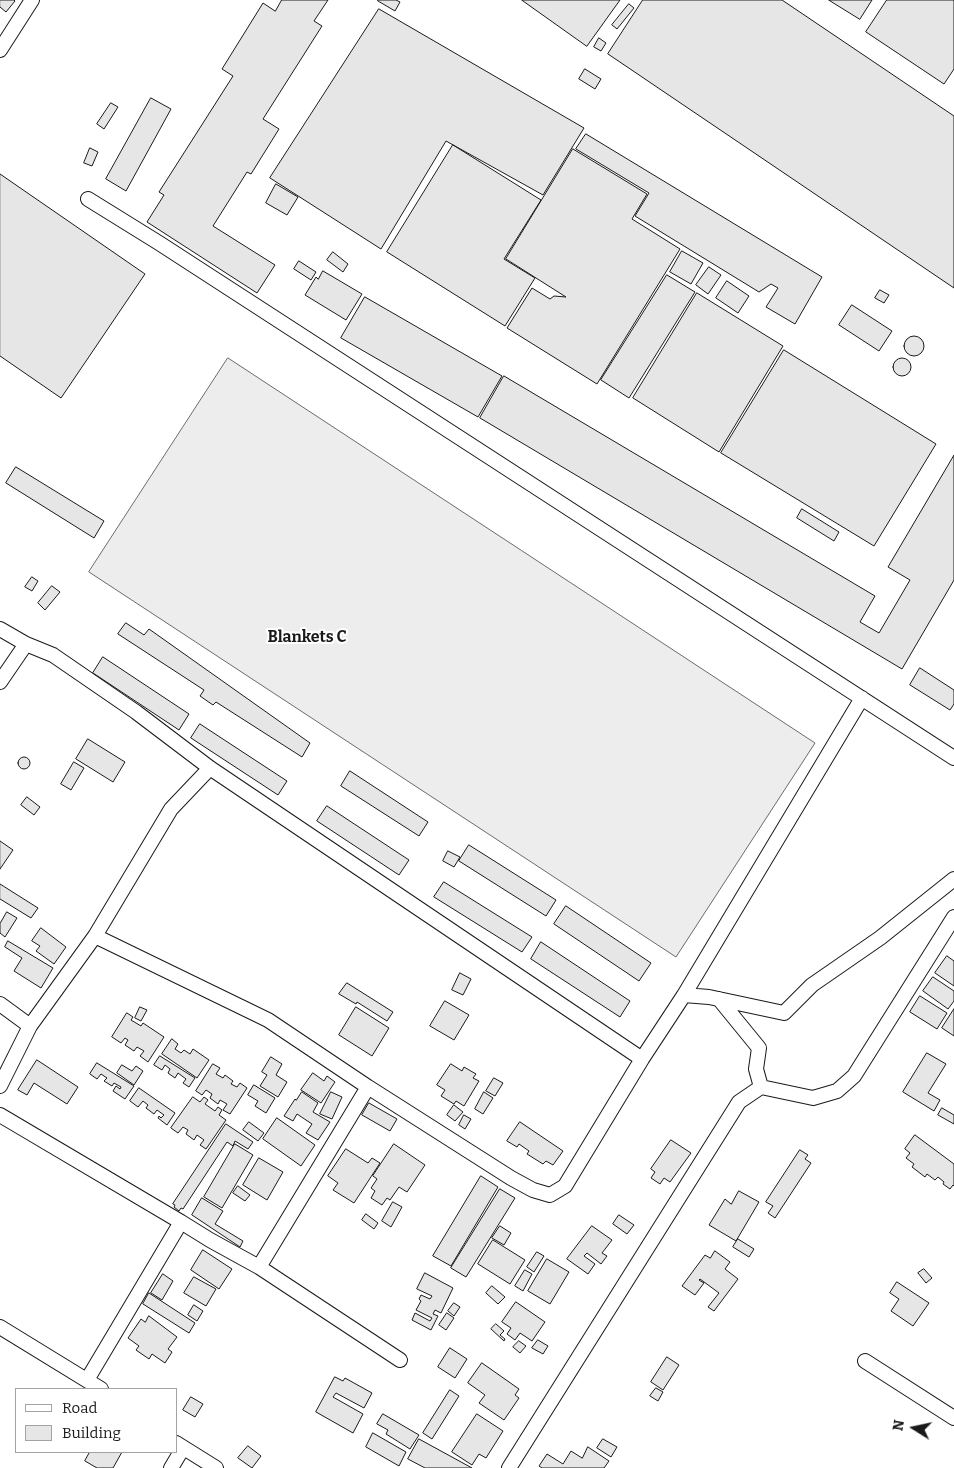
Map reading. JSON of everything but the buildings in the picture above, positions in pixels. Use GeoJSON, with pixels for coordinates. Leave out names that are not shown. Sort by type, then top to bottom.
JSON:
{"type":"FeatureCollection","features":[{"type":"Feature","properties":{"kind":"street"},"geometry":{"type":"LineString","coordinates":[[0,50],[32,0]]}},
{"type":"Feature","properties":{"kind":"street"},"geometry":{"type":"LineString","coordinates":[[88,199],[159,243],[954,758]]}},
{"type":"Feature","properties":{"kind":"street"},"geometry":{"type":"LineString","coordinates":[[0,629],[26,644],[53,655],[136,712],[210,768],[642,1059]]}},
{"type":"Feature","properties":{"kind":"street"},"geometry":{"type":"LineString","coordinates":[[0,682],[26,644]]}},
{"type":"Feature","properties":{"kind":"street"},"geometry":{"type":"LineString","coordinates":[[95,936],[268,1020],[368,1087],[511,1178],[533,1190],[550,1195],[565,1186],[642,1059],[684,995],[862,698]]}},
{"type":"Feature","properties":{"kind":"street"},"geometry":{"type":"LineString","coordinates":[[0,1086],[30,1026],[95,936],[171,809],[210,768]]}},
{"type":"Feature","properties":{"kind":"street"},"geometry":{"type":"LineString","coordinates":[[684,995],[719,999],[784,1013],[812,985],[880,938],[954,879]]}},
{"type":"Feature","properties":{"kind":"street"},"geometry":{"type":"LineString","coordinates":[[509,1468],[739,1102],[761,1087],[813,1098],[837,1091],[854,1076],[954,917]]}},
{"type":"Feature","properties":{"kind":"street"},"geometry":{"type":"LineString","coordinates":[[719,999],[759,1048],[756,1068],[761,1087]]}},
{"type":"Feature","properties":{"kind":"street"},"geometry":{"type":"LineString","coordinates":[[0,1004],[30,1026]]}},
{"type":"Feature","properties":{"kind":"street"},"geometry":{"type":"LineString","coordinates":[[259,1267],[368,1087]]}},
{"type":"Feature","properties":{"kind":"street"},"geometry":{"type":"LineString","coordinates":[[0,1115],[210,1240],[259,1267],[400,1360]]}},
{"type":"Feature","properties":{"kind":"street"},"geometry":{"type":"LineString","coordinates":[[87,1380],[182,1222]]}},
{"type":"Feature","properties":{"kind":"street"},"geometry":{"type":"LineString","coordinates":[[0,1326],[99,1388]]}},
{"type":"Feature","properties":{"kind":"street"},"geometry":{"type":"LineString","coordinates":[[865,1361],[954,1418]]}},
{"type":"Feature","properties":{"kind":"street"},"geometry":{"type":"LineString","coordinates":[[180,1446],[216,1468]]}},
{"type":"Feature","properties":{"kind":"street"},"geometry":{"type":"LineString","coordinates":[[171,1468],[177,1453]]}},
{"type":"Feature","properties":{"kind":"shaded area"},"geometry":{"type":"Polygon","coordinates":[[[228,358],[815,743],[676,957],[89,572],[228,358]]]}},
{"type":"Feature","properties":{"kind":"district","name":"Blankets C"},"geometry":{"type":"Point","coordinates":[307,638]}}]}
